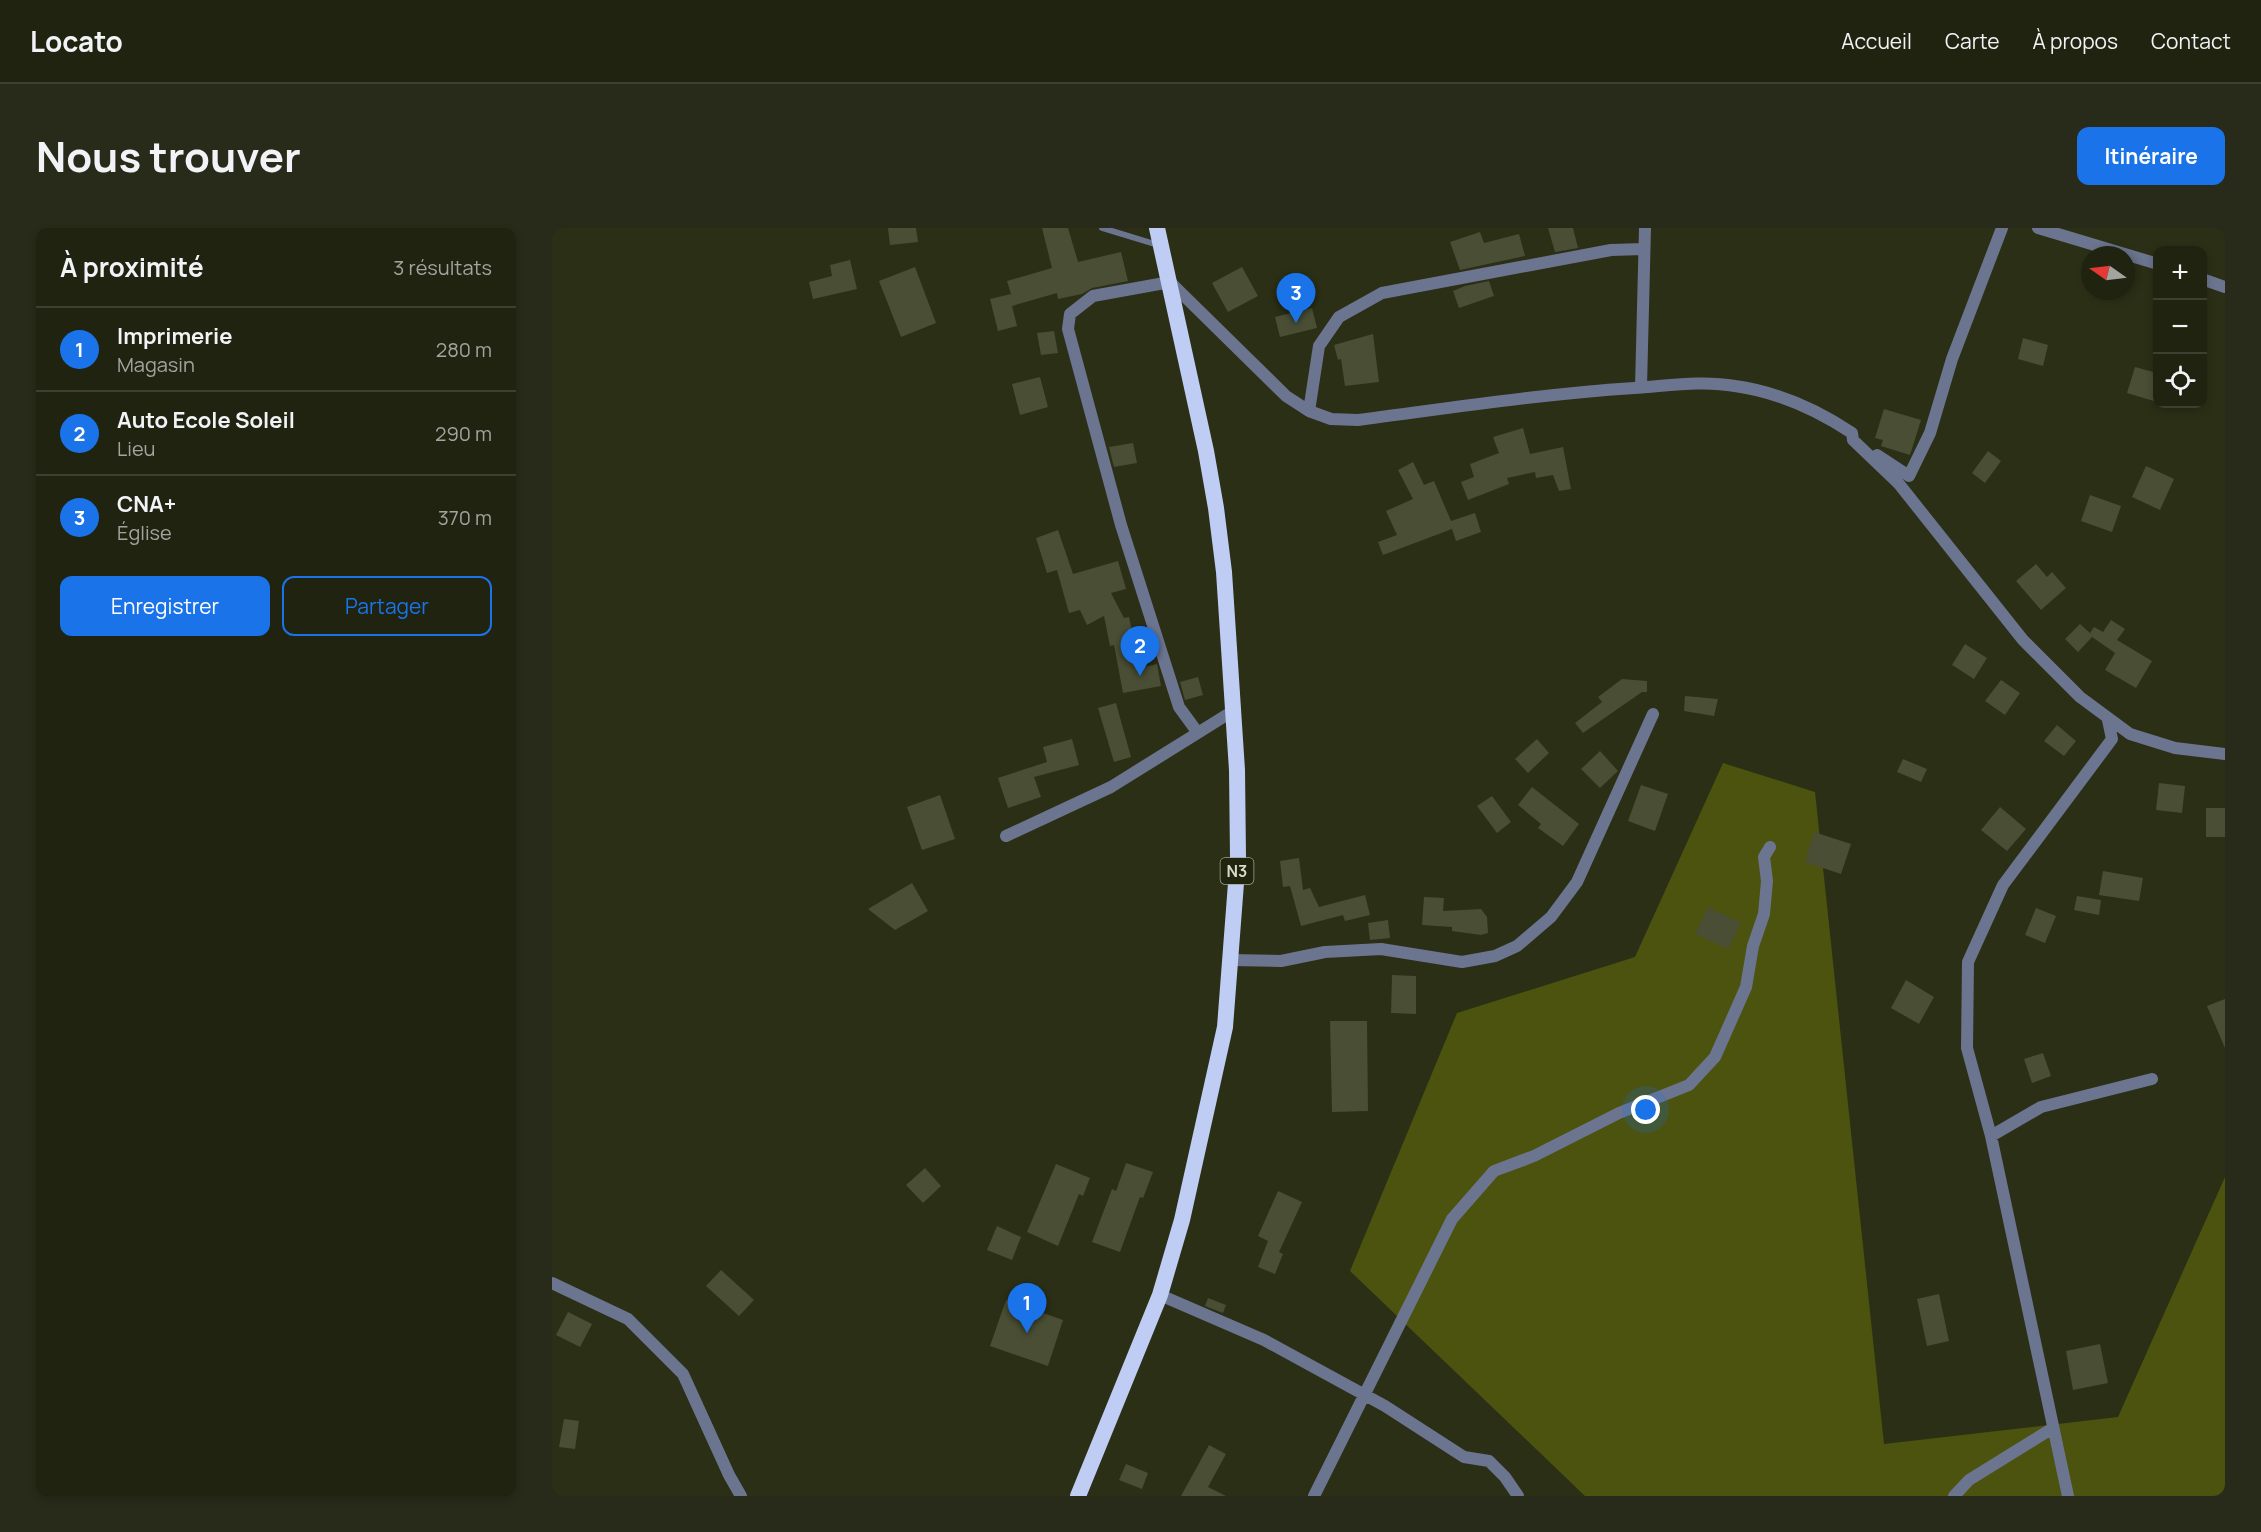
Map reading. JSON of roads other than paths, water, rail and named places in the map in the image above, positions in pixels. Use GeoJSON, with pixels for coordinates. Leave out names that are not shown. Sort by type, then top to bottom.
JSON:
{"type":"FeatureCollection","features":[{"type":"Feature","properties":{"kind":"highway","name":"N3"},"geometry":{"type":"LineString","coordinates":[[1078,1496],[1160,1295],[1182,1220],[1222,1048],[1238,857],[1233,711],[1224,572],[1216,508],[1157,228]]}},
{"type":"Feature","properties":{"kind":"street"},"geometry":{"type":"LineString","coordinates":[[1641,387],[1645,228]]}},
{"type":"Feature","properties":{"kind":"street"},"geometry":{"type":"LineString","coordinates":[[1853,440],[1909,476],[1930,434],[1952,359],[2002,228]]}},
{"type":"Feature","properties":{"kind":"street"},"geometry":{"type":"LineString","coordinates":[[2038,228],[2153,263]]}},
{"type":"Feature","properties":{"kind":"street"},"geometry":{"type":"LineString","coordinates":[[1309,411],[1319,346],[1339,317],[1382,293],[1611,250],[1643,249]]}},
{"type":"Feature","properties":{"kind":"street"},"geometry":{"type":"LineString","coordinates":[[2207,281],[2225,287]]}},
{"type":"Feature","properties":{"kind":"street"},"geometry":{"type":"LineString","coordinates":[[1198,733],[1179,707],[1106,472],[1068,329],[1071,314],[1093,296],[1170,282],[1286,396],[1309,411],[1331,419],[1358,420],[1559,393],[1706,383],[1734,385],[1790,399],[1824,414],[1852,433],[1853,440],[1899,484],[2022,640],[2065,683],[2108,720],[2130,734],[2154,743],[2225,754]]}},
{"type":"Feature","properties":{"kind":"street"},"geometry":{"type":"LineString","coordinates":[[1006,836],[1111,786],[1233,711]]}},
{"type":"Feature","properties":{"kind":"street"},"geometry":{"type":"LineString","coordinates":[[1231,960],[1281,961],[1325,952],[1381,950],[1462,962],[1495,956],[1517,946],[1551,917],[1577,882],[1653,714]]}},
{"type":"Feature","properties":{"kind":"street"},"geometry":{"type":"LineString","coordinates":[[2068,1496],[1991,1136],[1966,1048],[1968,962],[2003,885],[2112,739],[2108,720]]}},
{"type":"Feature","properties":{"kind":"street"},"geometry":{"type":"LineString","coordinates":[[1314,1496],[1452,1219],[1494,1171],[1534,1156],[1619,1113],[1689,1085],[1715,1057],[1746,987],[1753,946],[1764,914],[1767,881],[1764,857],[1770,847]]}},
{"type":"Feature","properties":{"kind":"street"},"geometry":{"type":"LineString","coordinates":[[1991,1136],[2041,1107],[2152,1080]]}},
{"type":"Feature","properties":{"kind":"street"},"geometry":{"type":"LineString","coordinates":[[552,1283],[628,1319],[683,1374],[729,1475],[741,1496]]}},
{"type":"Feature","properties":{"kind":"street"},"geometry":{"type":"LineString","coordinates":[[1160,1295],[1264,1340],[1385,1406],[1464,1457],[1489,1461],[1505,1477],[1518,1496]]}},
{"type":"Feature","properties":{"kind":"street"},"geometry":{"type":"LineString","coordinates":[[1954,1496],[1969,1480],[2053,1428]]}},
{"type":"Feature","properties":{"kind":"lane"},"geometry":{"type":"LineString","coordinates":[[1102,228],[1161,246]]}},
{"type":"Feature","properties":{"kind":"place","name":"CNA+"},"geometry":{"type":"Point","coordinates":[1296,323]}},
{"type":"Feature","properties":{"kind":"place","name":"Auto Ecole Soleil"},"geometry":{"type":"Point","coordinates":[1140,676]}},
{"type":"Feature","properties":{"kind":"place","name":"Imprimerie"},"geometry":{"type":"Point","coordinates":[1027,1333]}}]}
